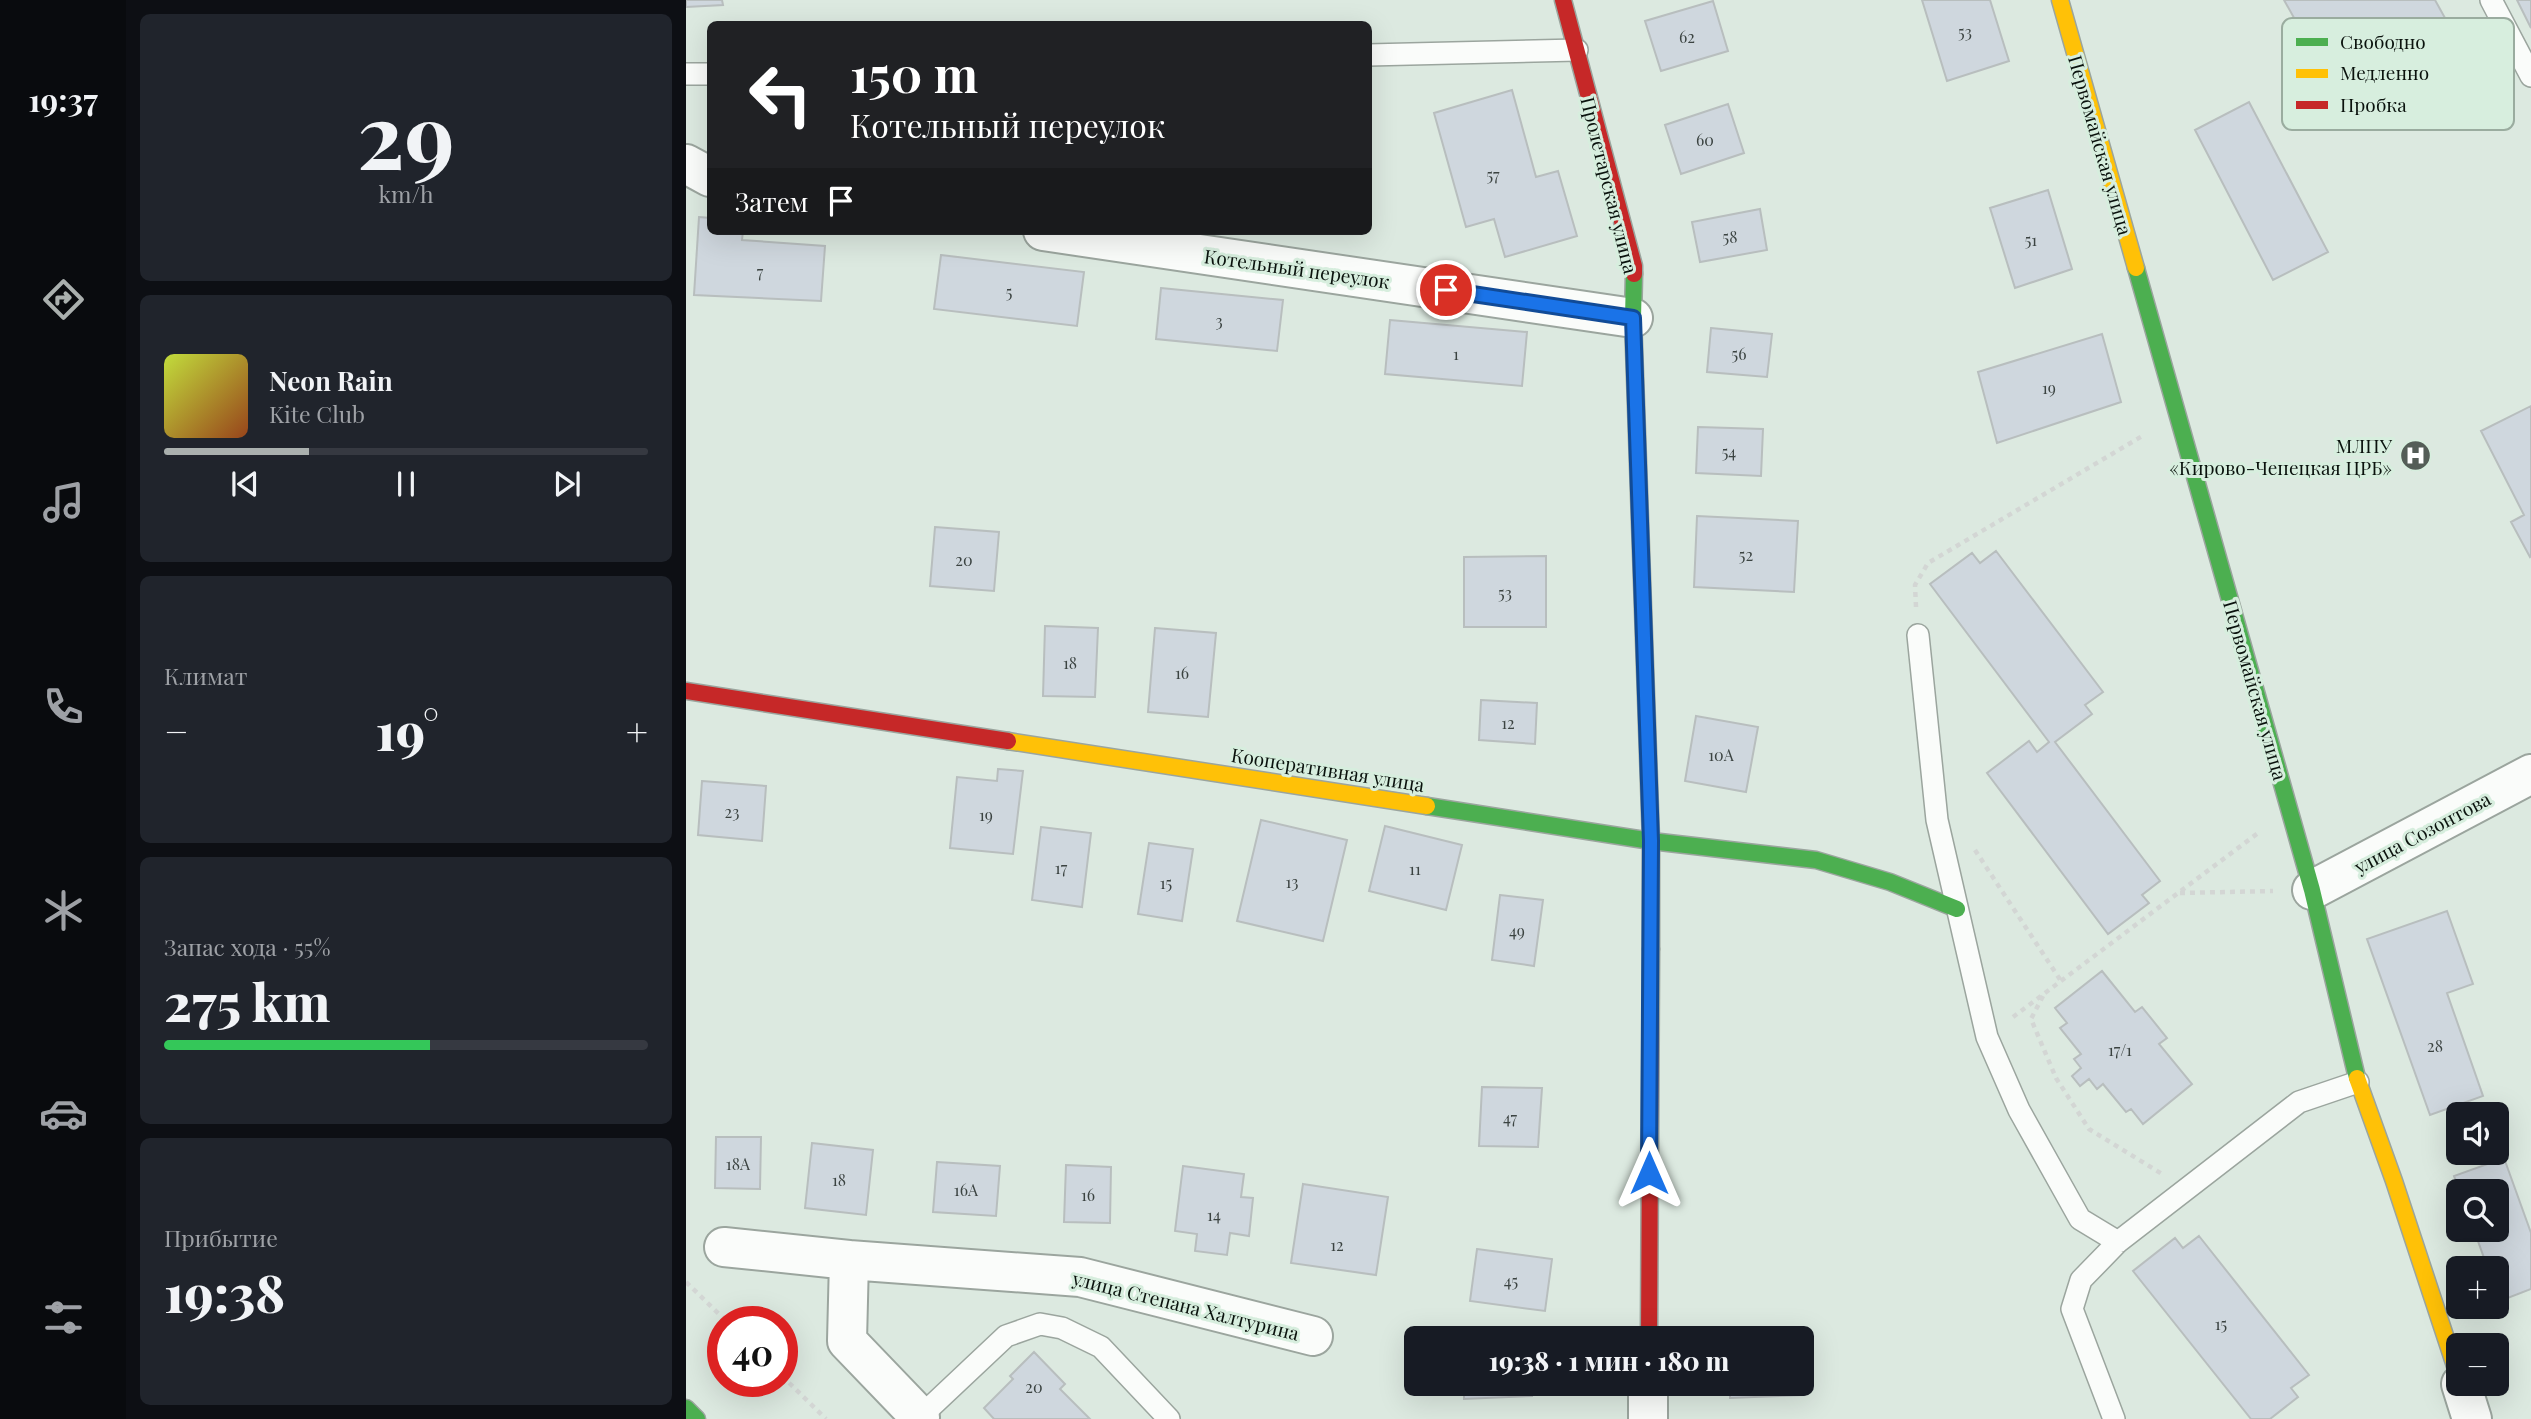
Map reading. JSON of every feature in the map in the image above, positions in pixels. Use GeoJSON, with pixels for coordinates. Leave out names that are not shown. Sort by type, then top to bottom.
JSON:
{"type":"FeatureCollection","features":[{"type":"Feature","properties":{"kind":"street","name":"Пролетарская улица"},"geometry":{"type":"LineString","coordinates":[[1563,0],[1634,266],[1633,318],[1651,841],[1648,1326]]}},
{"type":"Feature","properties":{"kind":"street","name":"Первомайская улица"},"geometry":{"type":"LineString","coordinates":[[2060,0],[2290,810],[2358,1082],[2446,1339]]}},
{"type":"Feature","properties":{"kind":"street"},"geometry":{"type":"LineString","coordinates":[[686,163],[707,175]]}},
{"type":"Feature","properties":{"kind":"street","name":"Котельный переулок"},"geometry":{"type":"LineString","coordinates":[[1070,235],[1633,318]]}},
{"type":"Feature","properties":{"kind":"street","name":"Кооперативная улица"},"geometry":{"type":"LineString","coordinates":[[686,691],[1651,841],[1816,860],[1890,882],[1957,909]]}},
{"type":"Feature","properties":{"kind":"street","name":"улица Созонтова"},"geometry":{"type":"LineString","coordinates":[[2312,890],[2531,774]]}},
{"type":"Feature","properties":{"kind":"street","name":"улица Степана Халтурина"},"geometry":{"type":"LineString","coordinates":[[724,1247],[849,1261],[1080,1277],[1313,1336]]}},
{"type":"Feature","properties":{"kind":"street"},"geometry":{"type":"LineString","coordinates":[[849,1261],[847,1341],[920,1418]]}},
{"type":"Feature","properties":{"kind":"street"},"geometry":{"type":"LineString","coordinates":[[1648,1396],[1648,1419]]}},
{"type":"Feature","properties":{"kind":"street"},"geometry":{"type":"LineString","coordinates":[[2465,1396],[2472,1419]]}},
{"type":"Feature","properties":{"kind":"street"},"geometry":{"type":"LineString","coordinates":[[686,1408],[697,1419]]}},
{"type":"Feature","properties":{"kind":"lane"},"geometry":{"type":"LineString","coordinates":[[2490,0],[2500,18]]}},
{"type":"Feature","properties":{"kind":"lane"},"geometry":{"type":"LineString","coordinates":[[2514,44],[2531,76]]}},
{"type":"Feature","properties":{"kind":"lane"},"geometry":{"type":"LineString","coordinates":[[1372,55],[1577,50]]}},
{"type":"Feature","properties":{"kind":"lane"},"geometry":{"type":"LineString","coordinates":[[686,74],[707,74]]}},
{"type":"Feature","properties":{"kind":"lane"},"geometry":{"type":"LineString","coordinates":[[1918,635],[1937,820],[1986,1037],[2019,1110],[2080,1219],[2118,1242]]}},
{"type":"Feature","properties":{"kind":"lane"},"geometry":{"type":"LineString","coordinates":[[2114,1419],[2072,1309],[2081,1280],[2118,1242],[2299,1101],[2358,1082]]}},
{"type":"Feature","properties":{"kind":"lane"},"geometry":{"type":"LineString","coordinates":[[920,1418],[1006,1336],[1040,1324],[1062,1328],[1101,1347],[1169,1419]]}},
{"type":"Feature","properties":{"kind":"path"},"geometry":{"type":"LineString","coordinates":[[1918,635],[1915,585],[1927,563],[2178,415]]}},
{"type":"Feature","properties":{"kind":"path"},"geometry":{"type":"LineString","coordinates":[[1986,1037],[2290,810]]}},
{"type":"Feature","properties":{"kind":"path"},"geometry":{"type":"LineString","coordinates":[[1971,844],[2062,981]]}},
{"type":"Feature","properties":{"kind":"path"},"geometry":{"type":"LineString","coordinates":[[2178,893],[2312,890]]}},
{"type":"Feature","properties":{"kind":"path"},"geometry":{"type":"LineString","coordinates":[[2044,994],[2031,1019],[2056,1078],[2089,1129],[2186,1189]]}},
{"type":"Feature","properties":{"kind":"path"},"geometry":{"type":"LineString","coordinates":[[686,1282],[711,1306]]}},
{"type":"Feature","properties":{"kind":"path"},"geometry":{"type":"LineString","coordinates":[[798,1392],[825,1419]]}},
{"type":"Feature","properties":{"kind":"building"},"geometry":{"type":"Polygon","coordinates":[[[686,0],[722,0],[723,5],[686,7],[686,0]]]}},
{"type":"Feature","properties":{"kind":"building"},"geometry":{"type":"Polygon","coordinates":[[[1922,0],[1990,0],[2009,61],[1947,81],[1922,0]]]}},
{"type":"Feature","properties":{"kind":"building"},"geometry":{"type":"Polygon","coordinates":[[[2284,0],[2435,0],[2445,18],[2294,18],[2284,0]]]}},
{"type":"Feature","properties":{"kind":"building"},"geometry":{"type":"Polygon","coordinates":[[[2517,0],[2531,0],[2531,28],[2517,0]]]}},
{"type":"Feature","properties":{"kind":"building"},"geometry":{"type":"Polygon","coordinates":[[[1713,1],[1728,51],[1661,71],[1645,21],[1713,1]]]}},
{"type":"Feature","properties":{"kind":"building"},"geometry":{"type":"Polygon","coordinates":[[[1512,90],[1536,177],[1558,171],[1577,236],[1505,257],[1494,219],[1466,227],[1434,113],[1512,90]]]}},
{"type":"Feature","properties":{"kind":"building"},"geometry":{"type":"Polygon","coordinates":[[[2249,102],[2328,252],[2273,280],[2195,130],[2249,102]]]}},
{"type":"Feature","properties":{"kind":"building"},"geometry":{"type":"Polygon","coordinates":[[[1728,104],[1744,153],[1681,174],[1665,125],[1728,104]]]}},
{"type":"Feature","properties":{"kind":"building"},"geometry":{"type":"Polygon","coordinates":[[[2048,190],[2072,269],[2015,288],[1990,208],[2048,190]]]}},
{"type":"Feature","properties":{"kind":"building"},"geometry":{"type":"Polygon","coordinates":[[[1760,209],[1767,250],[1700,262],[1692,222],[1760,209]]]}},
{"type":"Feature","properties":{"kind":"building"},"geometry":{"type":"Polygon","coordinates":[[[699,217],[707,218],[707,235],[743,235],[742,240],[825,246],[821,301],[694,295],[699,217]]]}},
{"type":"Feature","properties":{"kind":"building"},"geometry":{"type":"Polygon","coordinates":[[[941,255],[1084,272],[1077,326],[934,309],[941,255]]]}},
{"type":"Feature","properties":{"kind":"building"},"geometry":{"type":"Polygon","coordinates":[[[1161,288],[1283,300],[1277,351],[1156,339],[1161,288]]]}},
{"type":"Feature","properties":{"kind":"building"},"geometry":{"type":"Polygon","coordinates":[[[1390,320],[1527,332],[1522,386],[1385,374],[1390,320]]]}},
{"type":"Feature","properties":{"kind":"building"},"geometry":{"type":"Polygon","coordinates":[[[1711,328],[1772,334],[1767,377],[1707,372],[1711,328]]]}},
{"type":"Feature","properties":{"kind":"building"},"geometry":{"type":"Polygon","coordinates":[[[2102,334],[2121,402],[1997,443],[1978,372],[2102,334]]]}},
{"type":"Feature","properties":{"kind":"building"},"geometry":{"type":"Polygon","coordinates":[[[2531,406],[2530,557],[2511,522],[2524,515],[2481,431],[2531,406]]]}},
{"type":"Feature","properties":{"kind":"building"},"geometry":{"type":"Polygon","coordinates":[[[1698,427],[1763,429],[1761,476],[1696,473],[1698,427]]]}},
{"type":"Feature","properties":{"kind":"building"},"geometry":{"type":"Polygon","coordinates":[[[1697,516],[1798,521],[1794,592],[1694,587],[1697,516]]]}},
{"type":"Feature","properties":{"kind":"building"},"geometry":{"type":"Polygon","coordinates":[[[935,527],[999,532],[994,591],[930,586],[935,527]]]}},
{"type":"Feature","properties":{"kind":"building"},"geometry":{"type":"Polygon","coordinates":[[[1996,551],[2103,692],[2085,705],[2092,714],[2055,742],[2160,881],[2142,895],[2149,903],[2108,934],[1987,773],[2029,741],[2037,752],[2049,742],[1930,584],[1972,553],[1980,563],[1996,551]]]}},
{"type":"Feature","properties":{"kind":"building"},"geometry":{"type":"Polygon","coordinates":[[[1546,556],[1546,627],[1464,627],[1464,557],[1546,556]]]}},
{"type":"Feature","properties":{"kind":"building"},"geometry":{"type":"Polygon","coordinates":[[[1045,626],[1098,628],[1095,697],[1043,696],[1045,626]]]}},
{"type":"Feature","properties":{"kind":"building"},"geometry":{"type":"Polygon","coordinates":[[[1155,628],[1216,633],[1208,717],[1148,712],[1155,628]]]}},
{"type":"Feature","properties":{"kind":"building"},"geometry":{"type":"Polygon","coordinates":[[[1481,700],[1537,703],[1535,744],[1479,740],[1481,700]]]}},
{"type":"Feature","properties":{"kind":"building"},"geometry":{"type":"Polygon","coordinates":[[[1696,716],[1758,727],[1746,792],[1685,781],[1696,716]]]}},
{"type":"Feature","properties":{"kind":"building"},"geometry":{"type":"Polygon","coordinates":[[[998,769],[1023,771],[1013,854],[950,848],[957,777],[997,781],[998,769]]]}},
{"type":"Feature","properties":{"kind":"building"},"geometry":{"type":"Polygon","coordinates":[[[702,781],[766,786],[762,841],[698,835],[702,781]]]}},
{"type":"Feature","properties":{"kind":"building"},"geometry":{"type":"Polygon","coordinates":[[[1261,820],[1347,840],[1323,941],[1237,921],[1261,820]]]}},
{"type":"Feature","properties":{"kind":"building"},"geometry":{"type":"Polygon","coordinates":[[[1385,826],[1462,845],[1446,910],[1369,891],[1385,826]]]}},
{"type":"Feature","properties":{"kind":"building"},"geometry":{"type":"Polygon","coordinates":[[[1041,827],[1091,833],[1082,907],[1032,900],[1041,827]]]}},
{"type":"Feature","properties":{"kind":"building"},"geometry":{"type":"Polygon","coordinates":[[[1149,843],[1193,849],[1182,921],[1138,914],[1149,843]]]}},
{"type":"Feature","properties":{"kind":"building"},"geometry":{"type":"Polygon","coordinates":[[[1500,895],[1543,900],[1534,966],[1492,960],[1500,895]]]}},
{"type":"Feature","properties":{"kind":"building"},"geometry":{"type":"Polygon","coordinates":[[[2447,911],[2473,984],[2447,993],[2483,1096],[2466,1102],[2446,1102],[2446,1109],[2430,1115],[2367,939],[2447,911]]]}},
{"type":"Feature","properties":{"kind":"building"},"geometry":{"type":"Polygon","coordinates":[[[2102,971],[2135,1012],[2142,1007],[2167,1038],[2159,1044],[2192,1084],[2143,1124],[2131,1109],[2126,1112],[2103,1084],[2097,1089],[2089,1079],[2080,1086],[2072,1076],[2081,1068],[2074,1059],[2081,1054],[2060,1028],[2067,1023],[2055,1008],[2102,971]]]}},
{"type":"Feature","properties":{"kind":"building"},"geometry":{"type":"Polygon","coordinates":[[[1482,1087],[1542,1088],[1538,1147],[1479,1146],[1482,1087]]]}},
{"type":"Feature","properties":{"kind":"building"},"geometry":{"type":"Polygon","coordinates":[[[716,1137],[761,1137],[760,1189],[715,1188],[716,1137]]]}},
{"type":"Feature","properties":{"kind":"building"},"geometry":{"type":"Polygon","coordinates":[[[812,1143],[873,1150],[866,1215],[805,1208],[812,1143]]]}},
{"type":"Feature","properties":{"kind":"building"},"geometry":{"type":"Polygon","coordinates":[[[937,1162],[1000,1166],[996,1216],[933,1212],[937,1162]]]}},
{"type":"Feature","properties":{"kind":"building"},"geometry":{"type":"Polygon","coordinates":[[[1066,1165],[1111,1167],[1110,1223],[1064,1222],[1066,1165]]]}},
{"type":"Feature","properties":{"kind":"building"},"geometry":{"type":"Polygon","coordinates":[[[2485,1165],[2507,1165],[2531,1233],[2531,1289],[2509,1298],[2509,1256],[2483,1256],[2478,1242],[2509,1242],[2509,1179],[2455,1179],[2454,1176],[2485,1165]]]}},
{"type":"Feature","properties":{"kind":"building"},"geometry":{"type":"Polygon","coordinates":[[[1183,1166],[1244,1174],[1241,1197],[1253,1198],[1249,1236],[1230,1233],[1227,1255],[1195,1251],[1197,1234],[1175,1231],[1183,1166]]]}},
{"type":"Feature","properties":{"kind":"building"},"geometry":{"type":"Polygon","coordinates":[[[1303,1184],[1388,1197],[1376,1275],[1291,1263],[1303,1184]]]}},
{"type":"Feature","properties":{"kind":"building"},"geometry":{"type":"Polygon","coordinates":[[[2199,1236],[2309,1375],[2291,1388],[2298,1397],[2270,1419],[2251,1419],[2133,1271],[2175,1238],[2183,1248],[2199,1236]]]}},
{"type":"Feature","properties":{"kind":"building"},"geometry":{"type":"Polygon","coordinates":[[[1477,1249],[1552,1259],[1545,1311],[1470,1301],[1477,1249]]]}},
{"type":"Feature","properties":{"kind":"building"},"geometry":{"type":"Polygon","coordinates":[[[1034,1352],[1065,1384],[1060,1389],[1090,1419],[994,1419],[984,1408],[1013,1379],[1010,1376],[1034,1352]]]}},
{"type":"Feature","properties":{"kind":"building"},"geometry":{"type":"Polygon","coordinates":[[[1464,1396],[1532,1396],[1464,1399],[1464,1396]]]}},
{"type":"Feature","properties":{"kind":"building"},"geometry":{"type":"Polygon","coordinates":[[[1730,1396],[1780,1396],[1730,1398],[1730,1396]]]}},
{"type":"Feature","properties":{"kind":"traffic: fast"},"geometry":{"type":"LineString","coordinates":[[2136,268],[2312,890],[2357,1078]]}},
{"type":"Feature","properties":{"kind":"traffic: fast"},"geometry":{"type":"LineString","coordinates":[[1634,274],[1633,318],[1651,841],[1651,949]]}},
{"type":"Feature","properties":{"kind":"traffic: fast"},"geometry":{"type":"LineString","coordinates":[[1427,806],[1651,841],[1816,860],[1890,882],[1957,909]]}},
{"type":"Feature","properties":{"kind":"traffic: fast"},"geometry":{"type":"LineString","coordinates":[[686,1408],[697,1419]]}},
{"type":"Feature","properties":{"kind":"traffic: slow"},"geometry":{"type":"LineString","coordinates":[[2060,0],[2136,268]]}},
{"type":"Feature","properties":{"kind":"traffic: slow"},"geometry":{"type":"LineString","coordinates":[[1008,741],[1427,806]]}},
{"type":"Feature","properties":{"kind":"traffic: slow"},"geometry":{"type":"LineString","coordinates":[[2357,1078],[2446,1339]]}},
{"type":"Feature","properties":{"kind":"traffic: jam"},"geometry":{"type":"LineString","coordinates":[[1563,0],[1634,274]]}},
{"type":"Feature","properties":{"kind":"traffic: jam"},"geometry":{"type":"LineString","coordinates":[[686,691],[1008,741]]}},
{"type":"Feature","properties":{"kind":"traffic: jam"},"geometry":{"type":"LineString","coordinates":[[1649,1326],[1651,949]]}},
{"type":"Feature","properties":{"kind":"place","name":"МЛПУ «Кирово-Чепецкая ЦРБ»"},"geometry":{"type":"Point","coordinates":[2415,456]}},
{"type":"Feature","properties":{"kind":"route"},"geometry":{"type":"LineString","coordinates":[[1446,290],[1633,318],[1651,841],[1649,1173]]}}]}
